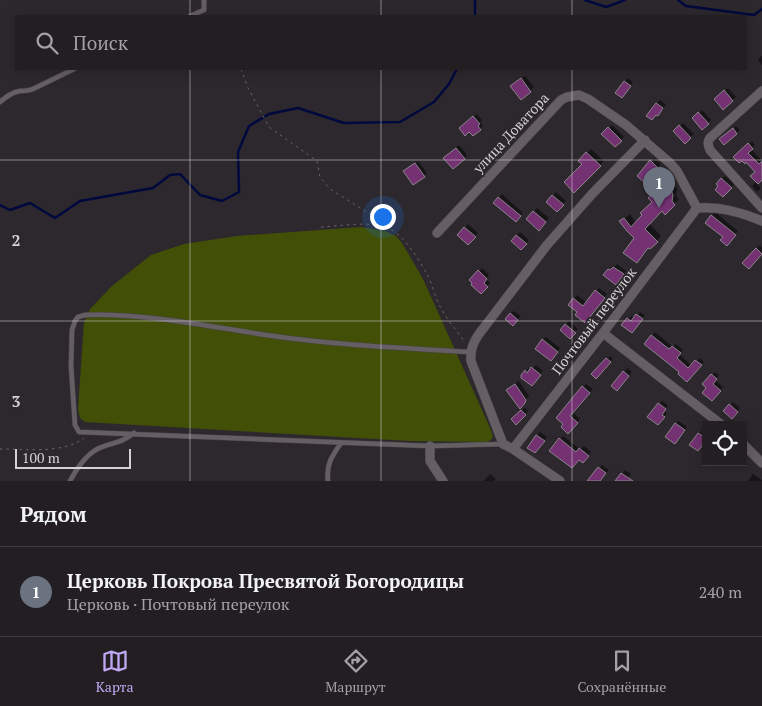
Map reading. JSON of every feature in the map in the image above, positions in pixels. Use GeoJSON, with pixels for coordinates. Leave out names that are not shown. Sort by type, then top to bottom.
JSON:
{"type":"FeatureCollection","features":[{"type":"Feature","properties":{"kind":"street"},"geometry":{"type":"LineString","coordinates":[[762,91],[708,141],[710,150],[762,208]]}},
{"type":"Feature","properties":{"kind":"street","name":"улица Доватора"},"geometry":{"type":"LineString","coordinates":[[436,233],[561,100],[567,96],[579,96],[588,99],[610,113],[670,162],[697,208]]}},
{"type":"Feature","properties":{"kind":"street"},"geometry":{"type":"LineString","coordinates":[[560,481],[503,444],[471,361],[470,352],[473,342],[547,245],[592,194],[644,140]]}},
{"type":"Feature","properties":{"kind":"street"},"geometry":{"type":"LineString","coordinates":[[697,208],[708,207],[725,210],[762,221]]}},
{"type":"Feature","properties":{"kind":"street","name":"Почтовый переулок"},"geometry":{"type":"LineString","coordinates":[[513,449],[604,333],[697,208]]}},
{"type":"Feature","properties":{"kind":"street"},"geometry":{"type":"LineString","coordinates":[[604,333],[717,421]]}},
{"type":"Feature","properties":{"kind":"street"},"geometry":{"type":"LineString","coordinates":[[430,446],[430,461],[442,481]]}},
{"type":"Feature","properties":{"kind":"street"},"geometry":{"type":"LineString","coordinates":[[747,448],[762,463]]}},
{"type":"Feature","properties":{"kind":"lane"},"geometry":{"type":"LineString","coordinates":[[192,15],[204,10],[204,0]]}},
{"type":"Feature","properties":{"kind":"lane"},"geometry":{"type":"LineString","coordinates":[[0,102],[10,94],[19,91],[26,92],[72,70]]}},
{"type":"Feature","properties":{"kind":"lane"},"geometry":{"type":"LineString","coordinates":[[470,352],[375,346],[268,335],[177,321],[84,314],[78,317],[72,330],[71,366],[75,425],[79,432],[90,433],[134,433],[430,446],[503,444]]}},
{"type":"Feature","properties":{"kind":"lane"},"geometry":{"type":"LineString","coordinates":[[70,481],[80,465],[90,455],[100,448],[125,440],[134,433]]}},
{"type":"Feature","properties":{"kind":"lane"},"geometry":{"type":"LineString","coordinates":[[328,481],[329,463],[341,443]]}},
{"type":"Feature","properties":{"kind":"path"},"geometry":{"type":"LineString","coordinates":[[241,70],[248,88],[269,127],[317,161],[320,177],[330,189],[398,234],[409,246],[428,276],[444,314],[466,343],[470,352]]}},
{"type":"Feature","properties":{"kind":"path"},"geometry":{"type":"LineString","coordinates":[[321,227],[363,224],[385,227]]}},
{"type":"Feature","properties":{"kind":"path"},"geometry":{"type":"LineString","coordinates":[[0,450],[60,449],[78,443],[90,433]]}},
{"type":"Feature","properties":{"kind":"green space"},"geometry":{"type":"Polygon","coordinates":[[[361,227],[385,231],[396,236],[402,243],[423,279],[491,430],[493,437],[491,440],[486,442],[410,441],[85,422],[80,418],[78,409],[84,322],[90,309],[112,286],[151,255],[184,244],[237,236],[361,227]]]}},
{"type":"Feature","properties":{"kind":"building"},"geometry":{"type":"Polygon","coordinates":[[[521,78],[531,92],[521,100],[510,86],[521,78]]]}},
{"type":"Feature","properties":{"kind":"building"},"geometry":{"type":"Polygon","coordinates":[[[624,81],[631,86],[622,98],[615,93],[624,81]]]}},
{"type":"Feature","properties":{"kind":"building"},"geometry":{"type":"Polygon","coordinates":[[[724,90],[733,101],[723,110],[714,99],[724,90]]]}},
{"type":"Feature","properties":{"kind":"building"},"geometry":{"type":"Polygon","coordinates":[[[656,103],[663,108],[658,116],[656,115],[652,120],[646,116],[656,103]]]}},
{"type":"Feature","properties":{"kind":"building"},"geometry":{"type":"Polygon","coordinates":[[[698,112],[709,124],[702,130],[692,118],[698,112]]]}},
{"type":"Feature","properties":{"kind":"building"},"geometry":{"type":"Polygon","coordinates":[[[473,116],[480,124],[478,126],[481,130],[473,136],[469,132],[465,136],[459,128],[473,116]]]}},
{"type":"Feature","properties":{"kind":"building"},"geometry":{"type":"Polygon","coordinates":[[[679,125],[691,138],[685,144],[673,131],[679,125]]]}},
{"type":"Feature","properties":{"kind":"building"},"geometry":{"type":"Polygon","coordinates":[[[608,127],[622,141],[615,147],[601,134],[608,127]]]}},
{"type":"Feature","properties":{"kind":"building"},"geometry":{"type":"Polygon","coordinates":[[[733,128],[737,134],[724,145],[719,139],[733,128]]]}},
{"type":"Feature","properties":{"kind":"building"},"geometry":{"type":"Polygon","coordinates":[[[748,143],[753,149],[748,153],[759,164],[762,161],[762,180],[758,184],[750,176],[755,172],[746,162],[745,164],[742,161],[739,163],[733,157],[748,143]]]}},
{"type":"Feature","properties":{"kind":"building"},"geometry":{"type":"Polygon","coordinates":[[[456,148],[465,159],[453,169],[443,158],[456,148]]]}},
{"type":"Feature","properties":{"kind":"building"},"geometry":{"type":"Polygon","coordinates":[[[586,152],[601,166],[574,193],[564,182],[582,164],[578,161],[586,152]]]}},
{"type":"Feature","properties":{"kind":"building"},"geometry":{"type":"Polygon","coordinates":[[[650,160],[658,168],[645,183],[637,176],[650,160]]]}},
{"type":"Feature","properties":{"kind":"building"},"geometry":{"type":"Polygon","coordinates":[[[415,163],[425,177],[413,185],[403,171],[415,163]]]}},
{"type":"Feature","properties":{"kind":"building"},"geometry":{"type":"Polygon","coordinates":[[[721,178],[732,188],[723,197],[715,190],[718,186],[716,184],[721,178]]]}},
{"type":"Feature","properties":{"kind":"building"},"geometry":{"type":"Polygon","coordinates":[[[658,188],[662,191],[668,190],[672,192],[672,201],[675,205],[665,215],[662,211],[645,229],[658,242],[650,249],[648,248],[637,263],[623,253],[634,238],[619,221],[624,218],[631,227],[642,215],[640,213],[652,202],[648,198],[658,188]]]}},
{"type":"Feature","properties":{"kind":"building"},"geometry":{"type":"Polygon","coordinates":[[[552,195],[564,205],[557,212],[546,202],[552,195]]]}},
{"type":"Feature","properties":{"kind":"building"},"geometry":{"type":"Polygon","coordinates":[[[498,197],[521,216],[516,222],[493,203],[498,197]]]}},
{"type":"Feature","properties":{"kind":"building"},"geometry":{"type":"Polygon","coordinates":[[[533,211],[546,222],[539,231],[526,219],[533,211]]]}},
{"type":"Feature","properties":{"kind":"building"},"geometry":{"type":"Polygon","coordinates":[[[711,215],[736,235],[727,246],[720,240],[723,237],[705,223],[711,215]]]}},
{"type":"Feature","properties":{"kind":"building"},"geometry":{"type":"Polygon","coordinates":[[[464,227],[476,237],[468,245],[457,235],[464,227]]]}},
{"type":"Feature","properties":{"kind":"building"},"geometry":{"type":"Polygon","coordinates":[[[516,235],[527,244],[521,250],[511,241],[516,235]]]}},
{"type":"Feature","properties":{"kind":"building"},"geometry":{"type":"Polygon","coordinates":[[[756,248],[762,254],[749,269],[742,263],[756,248]]]}},
{"type":"Feature","properties":{"kind":"building"},"geometry":{"type":"Polygon","coordinates":[[[613,267],[624,274],[616,285],[603,275],[608,269],[610,270],[613,267]]]}},
{"type":"Feature","properties":{"kind":"building"},"geometry":{"type":"Polygon","coordinates":[[[478,270],[487,279],[484,283],[488,287],[481,294],[471,285],[472,283],[469,280],[478,270]]]}},
{"type":"Feature","properties":{"kind":"building"},"geometry":{"type":"Polygon","coordinates":[[[595,290],[605,298],[585,323],[575,315],[577,312],[568,305],[573,298],[583,306],[595,290]]]}},
{"type":"Feature","properties":{"kind":"building"},"geometry":{"type":"Polygon","coordinates":[[[510,313],[518,320],[513,326],[505,319],[510,313]]]}},
{"type":"Feature","properties":{"kind":"building"},"geometry":{"type":"Polygon","coordinates":[[[636,314],[643,319],[632,333],[621,325],[627,318],[631,321],[636,314]]]}},
{"type":"Feature","properties":{"kind":"building"},"geometry":{"type":"Polygon","coordinates":[[[565,324],[576,333],[570,339],[560,330],[565,324]]]}},
{"type":"Feature","properties":{"kind":"building"},"geometry":{"type":"Polygon","coordinates":[[[651,335],[669,349],[672,346],[681,353],[677,358],[688,368],[695,360],[702,365],[687,382],[678,374],[679,372],[644,344],[651,335]]]}},
{"type":"Feature","properties":{"kind":"building"},"geometry":{"type":"Polygon","coordinates":[[[542,339],[558,352],[551,361],[535,349],[542,339]]]}},
{"type":"Feature","properties":{"kind":"building"},"geometry":{"type":"Polygon","coordinates":[[[606,358],[611,362],[596,379],[591,374],[606,358]]]}},
{"type":"Feature","properties":{"kind":"building"},"geometry":{"type":"Polygon","coordinates":[[[531,367],[541,375],[532,386],[521,378],[525,370],[527,373],[531,367]]]}},
{"type":"Feature","properties":{"kind":"building"},"geometry":{"type":"Polygon","coordinates":[[[623,371],[629,376],[617,391],[611,386],[623,371]]]}},
{"type":"Feature","properties":{"kind":"building"},"geometry":{"type":"Polygon","coordinates":[[[711,374],[717,379],[713,384],[721,391],[712,401],[702,393],[706,388],[702,384],[711,374]]]}},
{"type":"Feature","properties":{"kind":"building"},"geometry":{"type":"Polygon","coordinates":[[[515,384],[526,400],[520,409],[506,390],[515,384]]]}},
{"type":"Feature","properties":{"kind":"building"},"geometry":{"type":"Polygon","coordinates":[[[582,386],[590,393],[570,416],[578,423],[568,434],[561,427],[563,424],[556,418],[582,386]]]}},
{"type":"Feature","properties":{"kind":"building"},"geometry":{"type":"Polygon","coordinates":[[[658,403],[666,409],[662,415],[665,417],[658,425],[647,417],[658,403]]]}},
{"type":"Feature","properties":{"kind":"building"},"geometry":{"type":"Polygon","coordinates":[[[729,404],[738,412],[732,419],[723,411],[729,404]]]}},
{"type":"Feature","properties":{"kind":"building"},"geometry":{"type":"Polygon","coordinates":[[[521,410],[526,415],[516,425],[511,419],[521,410]]]}},
{"type":"Feature","properties":{"kind":"building"},"geometry":{"type":"Polygon","coordinates":[[[675,423],[685,430],[675,444],[665,437],[675,423]]]}},
{"type":"Feature","properties":{"kind":"building"},"geometry":{"type":"Polygon","coordinates":[[[698,433],[702,436],[702,446],[698,451],[689,445],[698,433]]]}},
{"type":"Feature","properties":{"kind":"building"},"geometry":{"type":"Polygon","coordinates":[[[536,435],[545,441],[535,453],[527,448],[536,435]]]}},
{"type":"Feature","properties":{"kind":"building"},"geometry":{"type":"Polygon","coordinates":[[[559,438],[576,452],[579,448],[589,456],[583,463],[579,460],[572,468],[549,451],[559,438]]]}},
{"type":"Feature","properties":{"kind":"building"},"geometry":{"type":"Polygon","coordinates":[[[598,467],[606,473],[600,481],[587,481],[598,467]]]}},
{"type":"Feature","properties":{"kind":"building"},"geometry":{"type":"Polygon","coordinates":[[[621,473],[633,481],[615,481],[621,473]]]}},
{"type":"Feature","properties":{"kind":"waterway"},"geometry":{"type":"LineString","coordinates":[[475,0],[475,15]]}},
{"type":"Feature","properties":{"kind":"waterway"},"geometry":{"type":"LineString","coordinates":[[585,0],[606,7],[625,0]]}},
{"type":"Feature","properties":{"kind":"waterway"},"geometry":{"type":"LineString","coordinates":[[678,0],[686,6],[754,15],[762,9]]}},
{"type":"Feature","properties":{"kind":"waterway"},"geometry":{"type":"LineString","coordinates":[[0,205],[10,210],[30,203],[55,218],[80,201],[153,188],[170,175],[180,174],[200,195],[222,201],[239,192],[238,152],[249,126],[269,114],[298,108],[344,123],[400,122],[434,102],[449,84],[456,70]]}},
{"type":"Feature","properties":{"kind":"place","name":"Церковь Покрова Пресвятой Богородицы"},"geometry":{"type":"Point","coordinates":[659,208]}}]}
